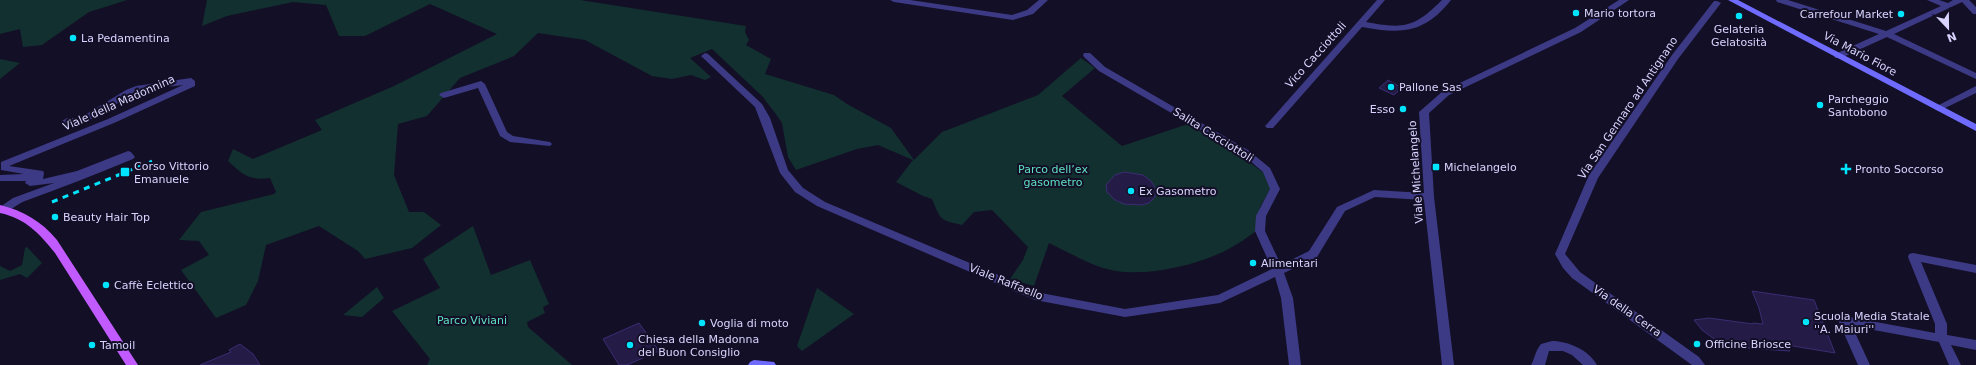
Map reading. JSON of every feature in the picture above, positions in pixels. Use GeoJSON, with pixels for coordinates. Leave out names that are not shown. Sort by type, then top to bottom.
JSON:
{"type":"FeatureCollection","features":[{"type":"Feature","properties":{"kind":"main road"},"geometry":{"type":"LineString","coordinates":[[2,209],[24,216],[46,234],[59,250],[132,365]]}},
{"type":"Feature","properties":{"kind":"street"},"geometry":{"type":"LineString","coordinates":[[894,0],[937,3],[1013,18],[1030,12],[1044,0]]}},
{"type":"Feature","properties":{"kind":"street","name":"Vico Cacciottoli"},"geometry":{"type":"LineString","coordinates":[[1270,126],[1381,0]]}},
{"type":"Feature","properties":{"kind":"street"},"geometry":{"type":"LineString","coordinates":[[1360,24],[1384,28],[1404,29],[1420,24],[1430,18],[1447,0]]}},
{"type":"Feature","properties":{"kind":"street","name":"Viale Michelangelo"},"geometry":{"type":"LineString","coordinates":[[1448,365],[1429,197],[1424,112],[1446,93],[1578,30],[1625,0]]}},
{"type":"Feature","properties":{"kind":"street","name":"Via Mario Fiore"},"geometry":{"type":"LineString","coordinates":[[1732,0],[1976,128]]}},
{"type":"Feature","properties":{"kind":"street"},"geometry":{"type":"LineString","coordinates":[[1780,0],[1794,2],[1888,34],[1976,76]]}},
{"type":"Feature","properties":{"kind":"street"},"geometry":{"type":"LineString","coordinates":[[1931,0],[1947,5]]}},
{"type":"Feature","properties":{"kind":"street"},"geometry":{"type":"LineString","coordinates":[[1838,56],[1960,0]]}},
{"type":"Feature","properties":{"kind":"street"},"geometry":{"type":"LineString","coordinates":[[1965,0],[1975,10]]}},
{"type":"Feature","properties":{"kind":"street","name":"Via San Gennaro ad Antignano"},"geometry":{"type":"LineString","coordinates":[[1560,254],[1593,177],[1676,57],[1717,3]]}},
{"type":"Feature","properties":{"kind":"street","name":"Salita Cacciottoli"},"geometry":{"type":"LineString","coordinates":[[1086,55],[1102,69],[1245,152],[1267,170],[1275,189],[1261,216],[1260,231],[1278,271],[1287,298],[1295,365]]}},
{"type":"Feature","properties":{"kind":"street","name":"Viale Raffaello"},"geometry":{"type":"LineString","coordinates":[[705,56],[759,106],[765,118],[783,171],[799,190],[821,204],[854,220],[1039,297],[1125,313],[1220,299],[1313,254],[1341,209],[1374,193],[1429,197]]}},
{"type":"Feature","properties":{"kind":"street","name":"Viale della Madonnina"},"geometry":{"type":"LineString","coordinates":[[0,178],[39,177],[39,173],[4,168],[4,164],[111,121],[192,84],[191,82],[139,88],[129,92],[82,121],[67,121]]}},
{"type":"Feature","properties":{"kind":"street"},"geometry":{"type":"LineString","coordinates":[[444,95],[481,84],[503,134],[510,139],[546,144]]}},
{"type":"Feature","properties":{"kind":"street"},"geometry":{"type":"LineString","coordinates":[[1938,108],[1976,89]]}},
{"type":"Feature","properties":{"kind":"street"},"geometry":{"type":"LineString","coordinates":[[0,184],[50,182],[82,172],[128,154],[130,157],[55,187],[17,200],[2,209]]}},
{"type":"Feature","properties":{"kind":"street","name":"Via della Cerra"},"geometry":{"type":"LineString","coordinates":[[1560,254],[1576,275],[1695,360],[1699,365]]}},
{"type":"Feature","properties":{"kind":"street"},"geometry":{"type":"LineString","coordinates":[[1955,365],[1942,338],[1942,324],[1913,257],[1976,269]]}},
{"type":"Feature","properties":{"kind":"street"},"geometry":{"type":"LineString","coordinates":[[1864,365],[1844,320],[1976,345]]}},
{"type":"Feature","properties":{"kind":"street"},"geometry":{"type":"LineString","coordinates":[[1537,365],[1540,363],[1540,352],[1545,346],[1558,344],[1581,355],[1591,365]]}},
{"type":"Feature","properties":{"kind":"street"},"geometry":{"type":"LineString","coordinates":[[754,365],[770,365]]}},
{"type":"Feature","properties":{"kind":"green space"},"geometry":{"type":"Polygon","coordinates":[[[0,0],[127,0],[89,12],[42,45],[23,47],[20,29],[0,34],[0,0]]]}},
{"type":"Feature","properties":{"kind":"green space","name":"Parco dell’ex gasometro"},"geometry":{"type":"Polygon","coordinates":[[[207,0],[580,0],[746,26],[745,32],[749,40],[746,45],[771,59],[765,74],[834,95],[847,104],[891,128],[914,160],[942,132],[1038,95],[1081,58],[1095,68],[1062,96],[1122,146],[1188,124],[1240,155],[1265,174],[1271,188],[1260,207],[1255,232],[1238,244],[1219,254],[1188,265],[1154,271],[1121,272],[1107,269],[1078,258],[1049,243],[1034,286],[1010,279],[1023,260],[1028,247],[992,210],[974,212],[962,225],[949,222],[939,215],[932,199],[896,182],[913,160],[878,145],[857,149],[796,170],[788,157],[782,123],[762,96],[712,49],[690,58],[711,77],[705,80],[691,75],[672,79],[652,76],[585,40],[538,33],[514,56],[460,78],[427,116],[398,124],[394,175],[409,212],[424,212],[441,225],[412,248],[365,259],[358,251],[319,226],[266,245],[258,281],[246,305],[216,318],[181,270],[209,255],[199,241],[179,240],[201,212],[274,194],[276,192],[270,178],[263,179],[246,176],[228,161],[233,149],[253,159],[322,130],[315,120],[394,86],[497,34],[430,4],[365,36],[339,36],[326,5],[293,2],[227,16],[202,26],[207,0]]]}},
{"type":"Feature","properties":{"kind":"green space"},"geometry":{"type":"Polygon","coordinates":[[[0,59],[20,63],[0,79],[0,59]]]}},
{"type":"Feature","properties":{"kind":"green space","name":"Parco Viviani"},"geometry":{"type":"Polygon","coordinates":[[[473,226],[491,275],[530,260],[549,304],[543,307],[545,313],[527,322],[528,327],[572,365],[427,365],[430,359],[392,311],[440,288],[423,259],[473,226]]]}},
{"type":"Feature","properties":{"kind":"green space"},"geometry":{"type":"Polygon","coordinates":[[[27,247],[42,263],[27,278],[20,274],[0,280],[0,266],[10,271],[22,265],[25,248],[27,247]]]}},
{"type":"Feature","properties":{"kind":"green space"},"geometry":{"type":"Polygon","coordinates":[[[377,287],[384,298],[362,317],[343,315],[377,287]]]}},
{"type":"Feature","properties":{"kind":"green space"},"geometry":{"type":"Polygon","coordinates":[[[817,288],[854,314],[802,351],[797,346],[817,288]]]}},
{"type":"Feature","properties":{"kind":"building","name":"Pallone Sas"},"geometry":{"type":"Polygon","coordinates":[[[1388,80],[1402,88],[1394,95],[1379,88],[1388,80]]]}},
{"type":"Feature","properties":{"kind":"building","name":"Ex Gasometro"},"geometry":{"type":"Polygon","coordinates":[[[1124,172],[1143,175],[1151,181],[1156,189],[1155,197],[1149,203],[1141,205],[1124,204],[1115,200],[1107,192],[1106,185],[1115,175],[1124,172]]]}},
{"type":"Feature","properties":{"kind":"building","name":"Scuola Media Statale ''A. Maiuri''"},"geometry":{"type":"Polygon","coordinates":[[[1752,291],[1814,300],[1835,353],[1787,345],[1790,351],[1746,348],[1732,346],[1729,343],[1721,344],[1702,330],[1694,320],[1709,318],[1763,324],[1759,308],[1752,291]]]}},
{"type":"Feature","properties":{"kind":"building","name":"Chiesa della Madonna del Buon Consiglio"},"geometry":{"type":"Polygon","coordinates":[[[639,323],[659,351],[627,365],[619,365],[603,339],[639,323]]]}},
{"type":"Feature","properties":{"kind":"building"},"geometry":{"type":"Polygon","coordinates":[[[240,344],[253,354],[260,365],[200,365],[231,352],[229,350],[240,344]]]}},
{"type":"Feature","properties":{"kind":"railway"},"geometry":{"type":"LineString","coordinates":[[140,166],[152,161]]}},
{"type":"Feature","properties":{"kind":"railway"},"geometry":{"type":"LineString","coordinates":[[52,202],[143,165]]}},
{"type":"Feature","properties":{"kind":"place","name":"Mario tortora"},"geometry":{"type":"Point","coordinates":[1576,13]}},
{"type":"Feature","properties":{"kind":"place","name":"Carrefour Market"},"geometry":{"type":"Point","coordinates":[1901,14]}},
{"type":"Feature","properties":{"kind":"place","name":"Gelateria Gelatosità"},"geometry":{"type":"Point","coordinates":[1739,16]}},
{"type":"Feature","properties":{"kind":"place","name":"La Pedamentina"},"geometry":{"type":"Point","coordinates":[73,38]}},
{"type":"Feature","properties":{"kind":"place","name":"Pallone Sas"},"geometry":{"type":"Point","coordinates":[1391,87]}},
{"type":"Feature","properties":{"kind":"place","name":"Parcheggio Santobono"},"geometry":{"type":"Point","coordinates":[1820,105]}},
{"type":"Feature","properties":{"kind":"place","name":"Esso"},"geometry":{"type":"Point","coordinates":[1403,109]}},
{"type":"Feature","properties":{"kind":"place","name":"Michelangelo"},"geometry":{"type":"Point","coordinates":[1436,167]}},
{"type":"Feature","properties":{"kind":"place","name":"Pronto Soccorso"},"geometry":{"type":"Point","coordinates":[1846,169]}},
{"type":"Feature","properties":{"kind":"place","name":"Corso Vittorio Emanuele"},"geometry":{"type":"Point","coordinates":[125,172]}},
{"type":"Feature","properties":{"kind":"place","name":"Ex Gasometro"},"geometry":{"type":"Point","coordinates":[1131,191]}},
{"type":"Feature","properties":{"kind":"place","name":"Beauty Hair Top"},"geometry":{"type":"Point","coordinates":[55,217]}},
{"type":"Feature","properties":{"kind":"place","name":"Alimentari"},"geometry":{"type":"Point","coordinates":[1253,263]}},
{"type":"Feature","properties":{"kind":"place","name":"Caffè Eclettico"},"geometry":{"type":"Point","coordinates":[106,285]}},
{"type":"Feature","properties":{"kind":"place","name":"Scuola Media Statale ''A. Maiuri''"},"geometry":{"type":"Point","coordinates":[1806,322]}},
{"type":"Feature","properties":{"kind":"place","name":"Voglia di moto"},"geometry":{"type":"Point","coordinates":[702,323]}},
{"type":"Feature","properties":{"kind":"place","name":"Officine Briosce"},"geometry":{"type":"Point","coordinates":[1697,344]}},
{"type":"Feature","properties":{"kind":"place","name":"Tamoil"},"geometry":{"type":"Point","coordinates":[92,345]}},
{"type":"Feature","properties":{"kind":"place","name":"Chiesa della Madonna del Buon Consiglio"},"geometry":{"type":"Point","coordinates":[630,345]}}]}
